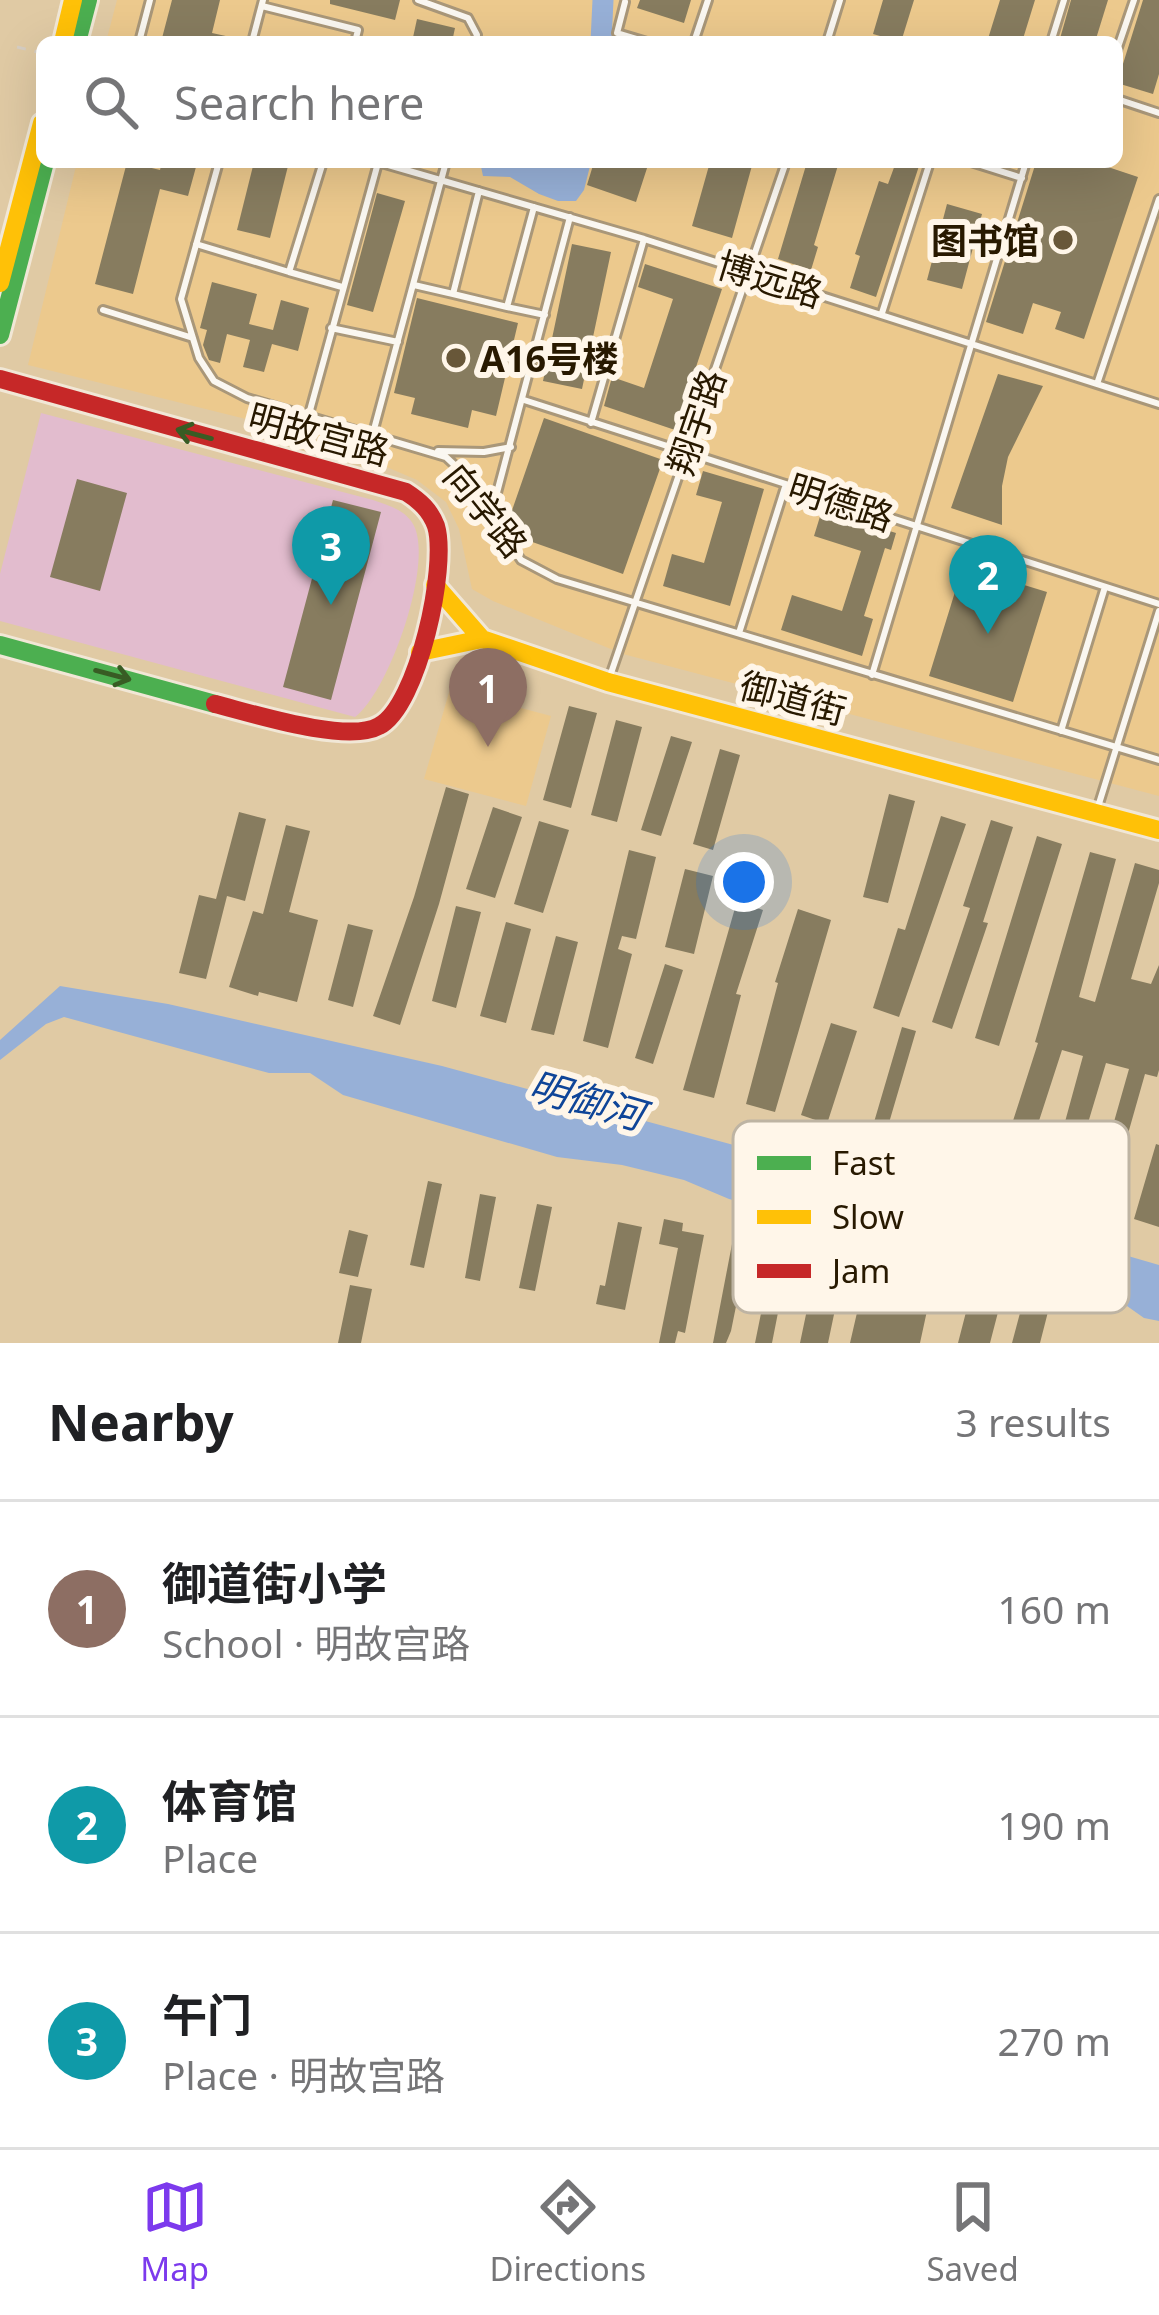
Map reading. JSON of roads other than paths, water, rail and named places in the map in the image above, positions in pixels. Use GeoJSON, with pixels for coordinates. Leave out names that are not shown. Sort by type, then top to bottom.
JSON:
{"type":"FeatureCollection","features":[{"type":"Feature","properties":{"kind":"main road"},"geometry":{"type":"LineString","coordinates":[[65,36],[74,0]]}},
{"type":"Feature","properties":{"kind":"main road"},"geometry":{"type":"LineString","coordinates":[[79,36],[88,0]]}},
{"type":"Feature","properties":{"kind":"main road"},"geometry":{"type":"LineString","coordinates":[[0,283],[36,146]]}},
{"type":"Feature","properties":{"kind":"main road"},"geometry":{"type":"LineString","coordinates":[[0,334],[43,168]]}},
{"type":"Feature","properties":{"kind":"main road","name":"明故宫路"},"geometry":{"type":"LineString","coordinates":[[0,380],[406,492],[425,506],[441,538],[420,652],[392,716],[378,728],[355,734],[297,724],[0,645]]}},
{"type":"Feature","properties":{"kind":"main road"},"geometry":{"type":"LineString","coordinates":[[420,652],[482,639],[435,585]]}},
{"type":"Feature","properties":{"kind":"main road","name":"御道街"},"geometry":{"type":"LineString","coordinates":[[482,639],[608,682],[1159,830]]}},
{"type":"Feature","properties":{"kind":"lane"},"geometry":{"type":"LineString","coordinates":[[141,36],[150,0]]}},
{"type":"Feature","properties":{"kind":"lane"},"geometry":{"type":"LineString","coordinates":[[418,0],[459,12],[468,18],[477,36]]}},
{"type":"Feature","properties":{"kind":"lane"},"geometry":{"type":"LineString","coordinates":[[696,36],[708,0]]}},
{"type":"Feature","properties":{"kind":"lane"},"geometry":{"type":"LineString","coordinates":[[829,36],[840,0]]}},
{"type":"Feature","properties":{"kind":"lane"},"geometry":{"type":"LineString","coordinates":[[1053,36],[1064,0]]}},
{"type":"Feature","properties":{"kind":"lane"},"geometry":{"type":"LineString","coordinates":[[1122,36],[1134,0]]}},
{"type":"Feature","properties":{"kind":"lane"},"geometry":{"type":"LineString","coordinates":[[625,2],[616,33],[626,36]]}},
{"type":"Feature","properties":{"kind":"lane"},"geometry":{"type":"LineString","coordinates":[[254,36],[262,3],[358,30],[356,36]]}},
{"type":"Feature","properties":{"kind":"lane"},"geometry":{"type":"LineString","coordinates":[[1123,101],[1159,113]]}},
{"type":"Feature","properties":{"kind":"lane","name":"向学路"},"geometry":{"type":"LineString","coordinates":[[217,168],[181,299],[199,358],[214,381],[247,398],[434,451],[464,473],[520,560],[556,579],[1159,760]]}},
{"type":"Feature","properties":{"kind":"lane"},"geometry":{"type":"LineString","coordinates":[[289,272],[321,168]]}},
{"type":"Feature","properties":{"kind":"lane"},"geometry":{"type":"LineString","coordinates":[[309,414],[376,168]]}},
{"type":"Feature","properties":{"kind":"lane","name":"博远路"},"geometry":{"type":"LineString","coordinates":[[399,168],[644,238],[1159,404]]}},
{"type":"Feature","properties":{"kind":"lane"},"geometry":{"type":"LineString","coordinates":[[373,433],[445,168]]}},
{"type":"Feature","properties":{"kind":"lane","name":"翔宇路"},"geometry":{"type":"LineString","coordinates":[[608,682],[784,168]]}},
{"type":"Feature","properties":{"kind":"lane"},"geometry":{"type":"LineString","coordinates":[[882,313],[928,168]]}},
{"type":"Feature","properties":{"kind":"lane"},"geometry":{"type":"LineString","coordinates":[[990,168],[1022,178]]}},
{"type":"Feature","properties":{"kind":"lane"},"geometry":{"type":"LineString","coordinates":[[872,675],[1024,168]]}},
{"type":"Feature","properties":{"kind":"lane"},"geometry":{"type":"LineString","coordinates":[[453,294],[479,191]]}},
{"type":"Feature","properties":{"kind":"lane"},"geometry":{"type":"LineString","coordinates":[[1097,384],[1159,199]]}},
{"type":"Feature","properties":{"kind":"lane"},"geometry":{"type":"LineString","coordinates":[[507,307],[534,207]]}},
{"type":"Feature","properties":{"kind":"lane"},"geometry":{"type":"LineString","coordinates":[[490,519],[570,217]]}},
{"type":"Feature","properties":{"kind":"lane"},"geometry":{"type":"LineString","coordinates":[[591,422],[644,238]]}},
{"type":"Feature","properties":{"kind":"lane"},"geometry":{"type":"LineString","coordinates":[[196,244],[342,287]]}},
{"type":"Feature","properties":{"kind":"lane"},"geometry":{"type":"LineString","coordinates":[[414,284],[546,316]]}},
{"type":"Feature","properties":{"kind":"lane"},"geometry":{"type":"LineString","coordinates":[[103,310],[193,338]]}},
{"type":"Feature","properties":{"kind":"lane"},"geometry":{"type":"LineString","coordinates":[[331,328],[399,342]]}},
{"type":"Feature","properties":{"kind":"lane","name":"明德路"},"geometry":{"type":"LineString","coordinates":[[524,400],[1159,607]]}},
{"type":"Feature","properties":{"kind":"lane"},"geometry":{"type":"LineString","coordinates":[[434,451],[511,447]]}},
{"type":"Feature","properties":{"kind":"lane"},"geometry":{"type":"LineString","coordinates":[[739,633],[786,484]]}},
{"type":"Feature","properties":{"kind":"lane"},"geometry":{"type":"LineString","coordinates":[[1061,731],[1105,586]]}},
{"type":"Feature","properties":{"kind":"lane"},"geometry":{"type":"LineString","coordinates":[[1096,813],[1159,607]]}},
{"type":"Feature","properties":{"kind":"water"},"geometry":{"type":"Polygon","coordinates":[[[481,168],[590,168],[576,201],[558,201],[510,177],[483,176],[481,168]]]}},
{"type":"Feature","properties":{"kind":"water"},"geometry":{"type":"Polygon","coordinates":[[[60,986],[168,1004],[442,1066],[733,1145],[733,1200],[684,1180],[622,1165],[557,1157],[343,1095],[310,1073],[269,1073],[64,1017],[46,1024],[0,1060],[0,1040],[60,986]]]}},
{"type":"Feature","properties":{"kind":"water"},"geometry":{"type":"Polygon","coordinates":[[[1129,1256],[1159,1265],[1159,1321],[1129,1307],[1129,1256]]]}},
{"type":"Feature","properties":{"kind":"waterway"},"geometry":{"type":"LineString","coordinates":[[601,36],[603,0]]}},
{"type":"Feature","properties":{"kind":"place","name":"图书馆"},"geometry":{"type":"Point","coordinates":[1063,240]}},
{"type":"Feature","properties":{"kind":"place","name":"A16号楼"},"geometry":{"type":"Point","coordinates":[456,358]}},
{"type":"Feature","properties":{"kind":"place","name":"午门"},"geometry":{"type":"Point","coordinates":[331,605]}},
{"type":"Feature","properties":{"kind":"place","name":"体育馆"},"geometry":{"type":"Point","coordinates":[988,634]}},
{"type":"Feature","properties":{"kind":"place","name":"御道街小学"},"geometry":{"type":"Point","coordinates":[488,747]}},
{"type":"Feature","properties":{"kind":"water label","name":"明御河"},"geometry":{"type":"Point","coordinates":[587,1099]}}]}
